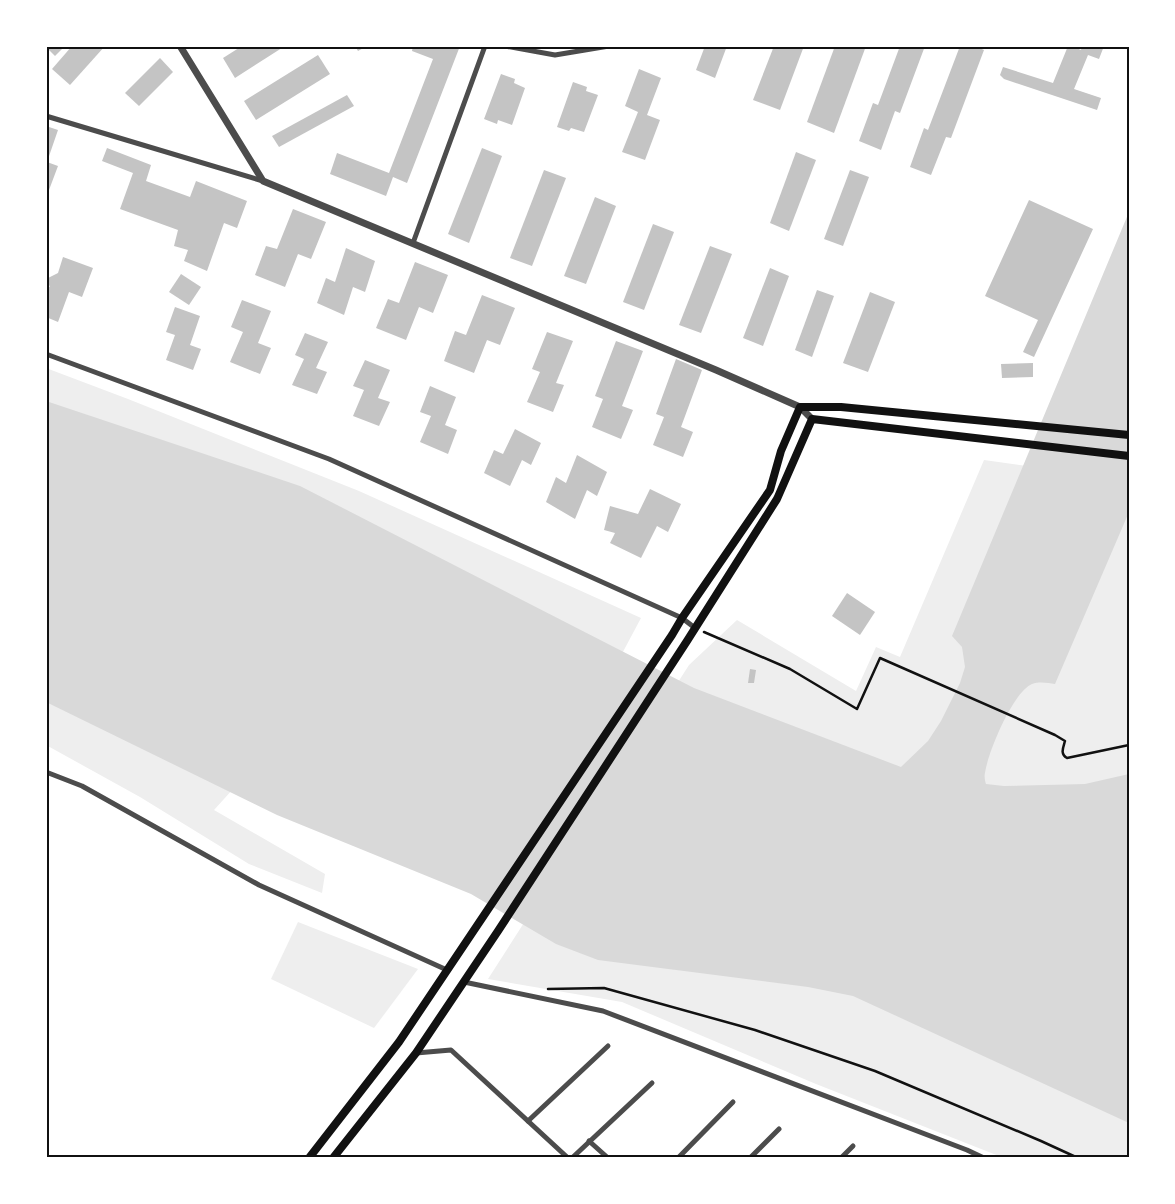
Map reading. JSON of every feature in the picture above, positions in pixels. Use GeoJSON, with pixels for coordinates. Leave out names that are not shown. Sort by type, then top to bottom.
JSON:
{"type":"FeatureCollection","features":[{"type":"Feature","properties":{"kind":"main road"},"geometry":{"type":"LineString","coordinates":[[309,1158],[399,1042],[682,618],[770,490],[781,451],[800,407],[841,407],[1129,435]]}},
{"type":"Feature","properties":{"kind":"main road"},"geometry":{"type":"LineString","coordinates":[[333,1158],[416,1053],[687,641],[777,499],[812,420],[1129,456]]}},
{"type":"Feature","properties":{"kind":"street"},"geometry":{"type":"LineString","coordinates":[[180,46],[263,181]]}},
{"type":"Feature","properties":{"kind":"street"},"geometry":{"type":"LineString","coordinates":[[413,243],[484,46]]}},
{"type":"Feature","properties":{"kind":"street"},"geometry":{"type":"LineString","coordinates":[[506,46],[555,55],[609,46]]}},
{"type":"Feature","properties":{"kind":"street"},"geometry":{"type":"LineString","coordinates":[[46,116],[263,181],[707,366],[800,407],[812,420]]}},
{"type":"Feature","properties":{"kind":"street"},"geometry":{"type":"LineString","coordinates":[[46,354],[329,459],[682,618],[695,628]]}},
{"type":"Feature","properties":{"kind":"street"},"geometry":{"type":"LineString","coordinates":[[46,772],[82,786],[259,885],[447,970]]}},
{"type":"Feature","properties":{"kind":"street"},"geometry":{"type":"LineString","coordinates":[[464,982],[603,1012],[984,1158]]}},
{"type":"Feature","properties":{"kind":"street"},"geometry":{"type":"LineString","coordinates":[[528,1121],[608,1046]]}},
{"type":"Feature","properties":{"kind":"street"},"geometry":{"type":"LineString","coordinates":[[416,1053],[451,1050],[568,1158]]}},
{"type":"Feature","properties":{"kind":"street"},"geometry":{"type":"LineString","coordinates":[[572,1158],[652,1082]]}},
{"type":"Feature","properties":{"kind":"street"},"geometry":{"type":"LineString","coordinates":[[678,1158],[733,1102]]}},
{"type":"Feature","properties":{"kind":"street"},"geometry":{"type":"LineString","coordinates":[[750,1158],[779,1129]]}},
{"type":"Feature","properties":{"kind":"street"},"geometry":{"type":"LineString","coordinates":[[589,1141],[608,1158]]}},
{"type":"Feature","properties":{"kind":"street"},"geometry":{"type":"LineString","coordinates":[[840,1158],[853,1146]]}},
{"type":"Feature","properties":{"kind":"path"},"geometry":{"type":"LineString","coordinates":[[695,628],[790,669],[857,709],[880,658],[1055,735],[1065,741],[1062,752],[1063,756],[1067,758],[1129,745]]}},
{"type":"Feature","properties":{"kind":"path"},"geometry":{"type":"LineString","coordinates":[[546,989],[604,988],[755,1030],[875,1071],[1078,1158]]}},
{"type":"Feature","properties":{"kind":"shaded area"},"geometry":{"type":"Polygon","coordinates":[[[1129,212],[1129,512],[1055,684],[1041,682],[1032,684],[1017,698],[996,738],[987,763],[985,776],[986,784],[1004,786],[1085,784],[1129,774],[1129,1123],[853,996],[808,987],[598,960],[556,944],[471,894],[277,815],[46,702],[46,401],[300,486],[694,688],[901,767],[928,741],[941,721],[960,683],[965,667],[962,647],[952,636],[1129,212]]]}},
{"type":"Feature","properties":{"kind":"shaded area"},"geometry":{"type":"Polygon","coordinates":[[[46,368],[359,491],[641,618],[617,663],[427,575],[214,810],[325,874],[322,893],[249,864],[140,797],[46,745],[46,368]]]}},
{"type":"Feature","properties":{"kind":"shaded area"},"geometry":{"type":"Polygon","coordinates":[[[984,460],[1129,480],[1129,1158],[1004,1158],[816,1084],[622,1002],[488,979],[689,665],[737,620],[856,691],[876,647],[900,657],[984,460]]]}},
{"type":"Feature","properties":{"kind":"shaded area"},"geometry":{"type":"Polygon","coordinates":[[[298,922],[418,969],[374,1028],[271,979],[298,922]]]}},
{"type":"Feature","properties":{"kind":"building"},"geometry":{"type":"Polygon","coordinates":[[[50,46],[65,46],[55,56],[48,49],[50,46]]]}},
{"type":"Feature","properties":{"kind":"building"},"geometry":{"type":"Polygon","coordinates":[[[72,46],[105,46],[70,85],[52,69],[72,46]]]}},
{"type":"Feature","properties":{"kind":"building"},"geometry":{"type":"Polygon","coordinates":[[[242,46],[285,46],[235,78],[223,58],[242,46]]]}},
{"type":"Feature","properties":{"kind":"building"},"geometry":{"type":"Polygon","coordinates":[[[355,46],[367,46],[358,51],[355,46]]]}},
{"type":"Feature","properties":{"kind":"building"},"geometry":{"type":"Polygon","coordinates":[[[413,46],[460,46],[407,183],[393,177],[386,196],[330,174],[337,153],[389,173],[433,59],[412,51],[413,46]]]}},
{"type":"Feature","properties":{"kind":"building"},"geometry":{"type":"Polygon","coordinates":[[[705,46],[727,46],[715,78],[696,70],[705,46]]]}},
{"type":"Feature","properties":{"kind":"building"},"geometry":{"type":"Polygon","coordinates":[[[774,46],[804,46],[780,110],[753,100],[774,46]]]}},
{"type":"Feature","properties":{"kind":"building"},"geometry":{"type":"Polygon","coordinates":[[[835,46],[866,46],[834,133],[807,122],[835,46]]]}},
{"type":"Feature","properties":{"kind":"building"},"geometry":{"type":"Polygon","coordinates":[[[900,46],[925,46],[900,113],[895,111],[881,150],[859,141],[873,103],[878,105],[900,46]]]}},
{"type":"Feature","properties":{"kind":"building"},"geometry":{"type":"Polygon","coordinates":[[[960,46],[975,46],[984,50],[951,138],[946,137],[931,175],[910,167],[924,128],[928,130],[960,46]]]}},
{"type":"Feature","properties":{"kind":"building"},"geometry":{"type":"Polygon","coordinates":[[[1068,46],[1081,50],[1082,46],[1104,46],[1099,59],[1088,55],[1074,89],[1101,98],[1097,110],[1004,79],[1000,75],[1003,67],[1053,83],[1068,46]]]}},
{"type":"Feature","properties":{"kind":"building"},"geometry":{"type":"Polygon","coordinates":[[[318,55],[330,74],[256,120],[244,101],[318,55]]]}},
{"type":"Feature","properties":{"kind":"building"},"geometry":{"type":"Polygon","coordinates":[[[160,58],[173,72],[139,106],[125,93],[160,58]]]}},
{"type":"Feature","properties":{"kind":"building"},"geometry":{"type":"Polygon","coordinates":[[[639,69],[661,78],[647,115],[660,120],[645,160],[622,152],[638,112],[625,106],[639,69]]]}},
{"type":"Feature","properties":{"kind":"building"},"geometry":{"type":"Polygon","coordinates":[[[501,74],[515,79],[514,83],[525,88],[512,125],[498,120],[497,124],[484,119],[501,74]]]}},
{"type":"Feature","properties":{"kind":"building"},"geometry":{"type":"Polygon","coordinates":[[[573,82],[587,87],[586,91],[598,95],[584,132],[571,128],[569,131],[557,127],[573,82]]]}},
{"type":"Feature","properties":{"kind":"building"},"geometry":{"type":"Polygon","coordinates":[[[347,95],[354,106],[279,147],[272,136],[347,95]]]}},
{"type":"Feature","properties":{"kind":"building"},"geometry":{"type":"Polygon","coordinates":[[[46,126],[58,130],[47,162],[58,166],[46,198],[46,126]]]}},
{"type":"Feature","properties":{"kind":"building"},"geometry":{"type":"Polygon","coordinates":[[[107,148],[151,165],[146,181],[190,197],[196,181],[247,201],[237,228],[224,223],[207,271],[184,261],[188,250],[174,246],[178,230],[120,209],[133,173],[102,161],[107,148]]]}},
{"type":"Feature","properties":{"kind":"building"},"geometry":{"type":"Polygon","coordinates":[[[482,148],[502,156],[469,243],[448,234],[482,148]]]}},
{"type":"Feature","properties":{"kind":"building"},"geometry":{"type":"Polygon","coordinates":[[[796,152],[816,160],[789,231],[770,223],[796,152]]]}},
{"type":"Feature","properties":{"kind":"building"},"geometry":{"type":"Polygon","coordinates":[[[544,170],[566,178],[532,266],[510,258],[544,170]]]}},
{"type":"Feature","properties":{"kind":"building"},"geometry":{"type":"Polygon","coordinates":[[[850,170],[869,177],[843,246],[824,239],[850,170]]]}},
{"type":"Feature","properties":{"kind":"building"},"geometry":{"type":"Polygon","coordinates":[[[595,197],[616,206],[586,284],[564,276],[595,197]]]}},
{"type":"Feature","properties":{"kind":"building"},"geometry":{"type":"Polygon","coordinates":[[[1029,200],[1093,229],[1034,357],[1023,352],[1038,320],[985,296],[1029,200]]]}},
{"type":"Feature","properties":{"kind":"building"},"geometry":{"type":"Polygon","coordinates":[[[293,209],[326,222],[311,259],[298,254],[285,287],[255,275],[266,246],[277,249],[293,209]]]}},
{"type":"Feature","properties":{"kind":"building"},"geometry":{"type":"Polygon","coordinates":[[[653,224],[674,232],[644,310],[623,302],[653,224]]]}},
{"type":"Feature","properties":{"kind":"building"},"geometry":{"type":"Polygon","coordinates":[[[710,246],[732,254],[701,333],[679,325],[710,246]]]}},
{"type":"Feature","properties":{"kind":"building"},"geometry":{"type":"Polygon","coordinates":[[[346,248],[375,261],[365,292],[353,287],[344,315],[317,303],[326,278],[335,282],[346,248]]]}},
{"type":"Feature","properties":{"kind":"building"},"geometry":{"type":"Polygon","coordinates":[[[63,257],[93,268],[82,297],[69,292],[58,322],[46,317],[46,286],[50,287],[46,279],[58,273],[63,257]]]}},
{"type":"Feature","properties":{"kind":"building"},"geometry":{"type":"Polygon","coordinates":[[[415,262],[448,275],[433,313],[419,307],[406,340],[376,328],[388,299],[399,303],[415,262]]]}},
{"type":"Feature","properties":{"kind":"building"},"geometry":{"type":"Polygon","coordinates":[[[770,268],[789,276],[763,346],[743,338],[770,268]]]}},
{"type":"Feature","properties":{"kind":"building"},"geometry":{"type":"Polygon","coordinates":[[[181,274],[201,287],[189,305],[169,292],[181,274]]]}},
{"type":"Feature","properties":{"kind":"building"},"geometry":{"type":"Polygon","coordinates":[[[817,290],[834,296],[812,357],[795,350],[817,290]]]}},
{"type":"Feature","properties":{"kind":"building"},"geometry":{"type":"Polygon","coordinates":[[[870,292],[895,302],[868,372],[843,363],[870,292]]]}},
{"type":"Feature","properties":{"kind":"building"},"geometry":{"type":"Polygon","coordinates":[[[482,295],[515,308],[500,345],[487,340],[474,373],[444,361],[455,331],[466,335],[482,295]]]}},
{"type":"Feature","properties":{"kind":"building"},"geometry":{"type":"Polygon","coordinates":[[[242,300],[271,311],[258,343],[271,348],[260,374],[230,362],[243,332],[231,327],[242,300]]]}},
{"type":"Feature","properties":{"kind":"building"},"geometry":{"type":"Polygon","coordinates":[[[175,307],[200,316],[190,345],[201,349],[193,370],[166,360],[175,335],[166,332],[175,307]]]}},
{"type":"Feature","properties":{"kind":"building"},"geometry":{"type":"Polygon","coordinates":[[[547,332],[573,341],[556,383],[564,385],[553,412],[527,402],[540,372],[532,369],[547,332]]]}},
{"type":"Feature","properties":{"kind":"building"},"geometry":{"type":"Polygon","coordinates":[[[305,333],[328,342],[316,368],[327,372],[317,394],[292,385],[304,359],[295,355],[305,333]]]}},
{"type":"Feature","properties":{"kind":"building"},"geometry":{"type":"Polygon","coordinates":[[[616,341],[643,351],[622,406],[633,410],[621,439],[592,427],[603,399],[595,396],[616,341]]]}},
{"type":"Feature","properties":{"kind":"building"},"geometry":{"type":"Polygon","coordinates":[[[676,359],[702,370],[681,427],[693,432],[683,457],[653,445],[664,417],[656,414],[676,359]]]}},
{"type":"Feature","properties":{"kind":"building"},"geometry":{"type":"Polygon","coordinates":[[[365,360],[390,370],[378,398],[390,402],[379,426],[353,416],[364,390],[353,386],[365,360]]]}},
{"type":"Feature","properties":{"kind":"building"},"geometry":{"type":"Polygon","coordinates":[[[1033,363],[1033,377],[1002,378],[1001,364],[1033,363]]]}},
{"type":"Feature","properties":{"kind":"building"},"geometry":{"type":"Polygon","coordinates":[[[430,386],[456,397],[445,425],[457,430],[448,454],[420,442],[431,416],[420,412],[430,386]]]}},
{"type":"Feature","properties":{"kind":"building"},"geometry":{"type":"Polygon","coordinates":[[[515,429],[541,443],[531,465],[522,460],[510,486],[484,473],[494,450],[503,454],[515,429]]]}},
{"type":"Feature","properties":{"kind":"building"},"geometry":{"type":"Polygon","coordinates":[[[577,455],[607,472],[597,496],[587,490],[575,519],[546,502],[556,477],[566,483],[577,455]]]}},
{"type":"Feature","properties":{"kind":"building"},"geometry":{"type":"Polygon","coordinates":[[[650,489],[681,504],[668,532],[657,526],[641,558],[610,543],[615,533],[604,530],[610,506],[638,514],[650,489]]]}},
{"type":"Feature","properties":{"kind":"building"},"geometry":{"type":"Polygon","coordinates":[[[847,593],[875,612],[860,635],[832,616],[847,593]]]}},
{"type":"Feature","properties":{"kind":"building"},"geometry":{"type":"Polygon","coordinates":[[[750,669],[756,670],[754,683],[748,683],[750,669]]]}}]}
